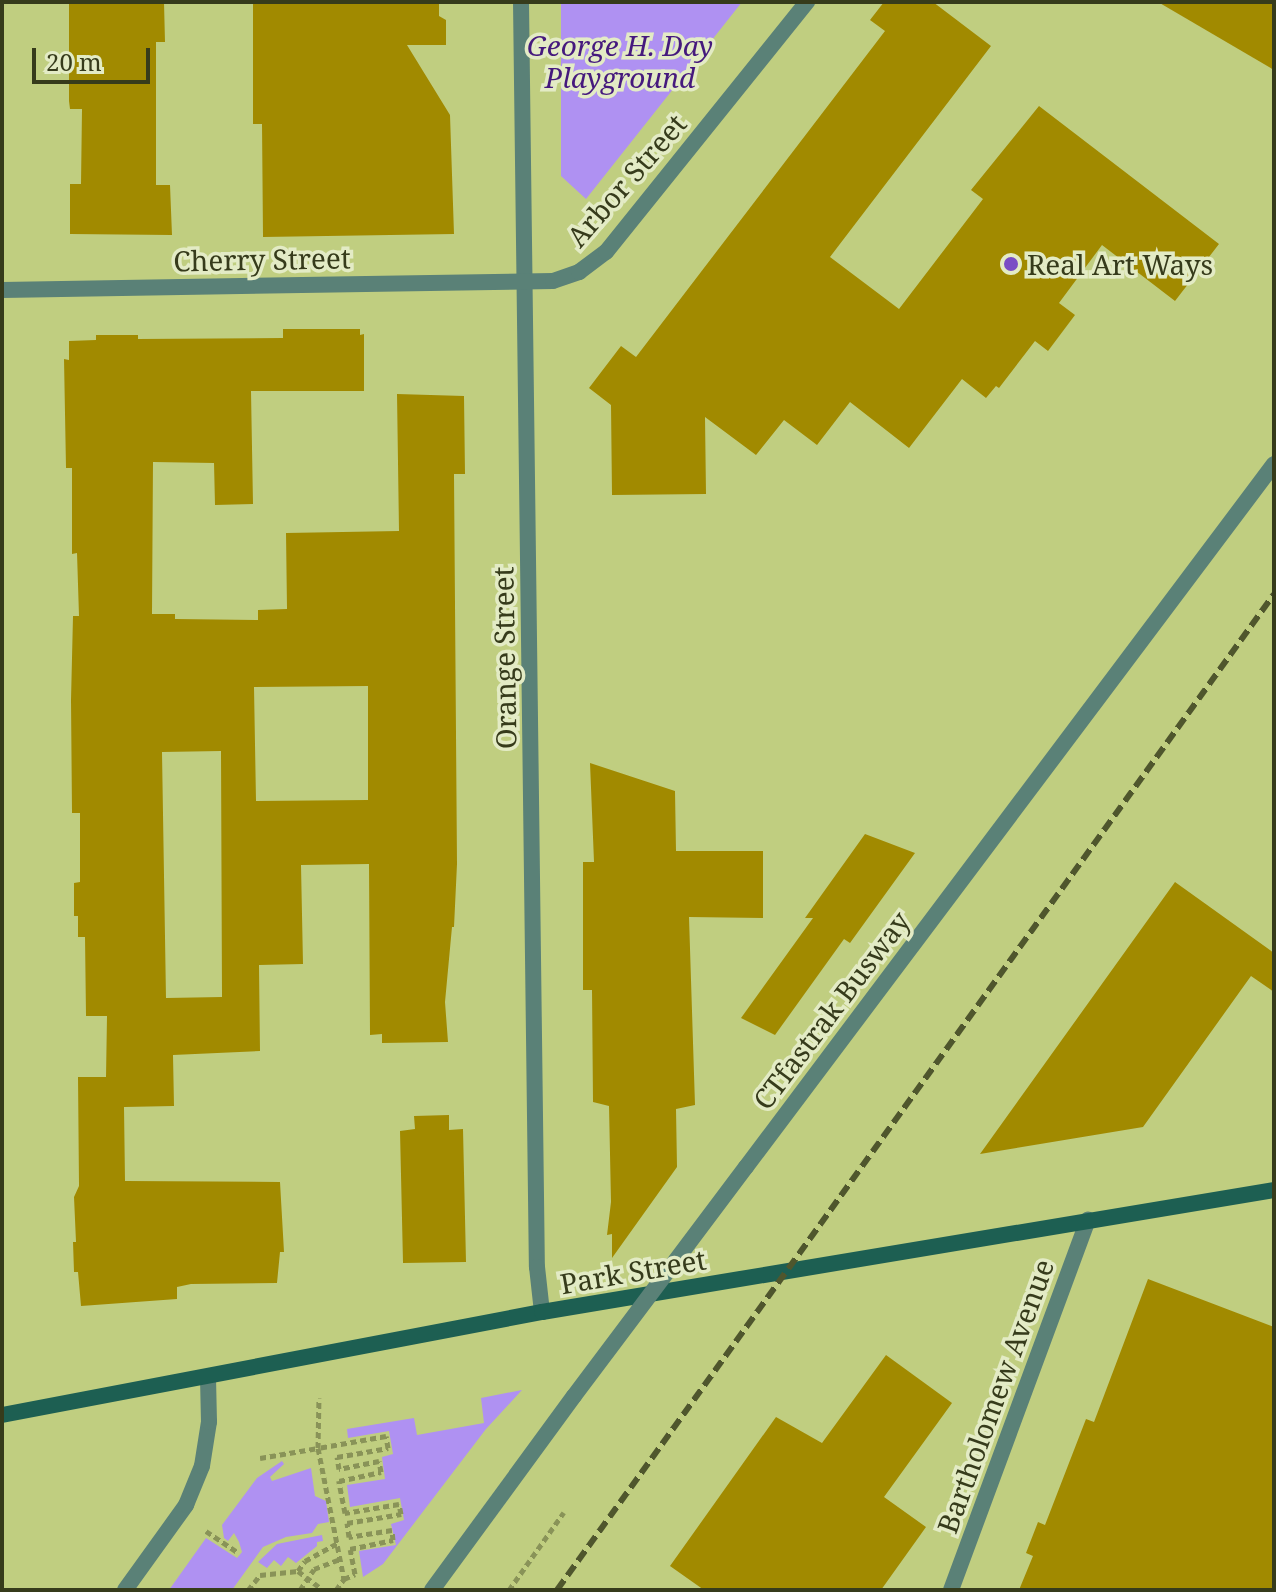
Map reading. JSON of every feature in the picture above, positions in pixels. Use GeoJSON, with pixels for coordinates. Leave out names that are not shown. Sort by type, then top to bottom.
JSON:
{"type":"FeatureCollection","features":[{"type":"Feature","properties":{"kind":"main road","name":"Park Street"},"geometry":{"type":"LineString","coordinates":[[2,1415],[542,1312],[1274,1190]]}},
{"type":"Feature","properties":{"kind":"street","name":"Orange Street"},"geometry":{"type":"LineString","coordinates":[[521,2],[537,1267],[542,1312]]}},
{"type":"Feature","properties":{"kind":"street","name":"Arbor Street"},"geometry":{"type":"LineString","coordinates":[[524,281],[553,281],[579,272],[606,252],[807,2]]}},
{"type":"Feature","properties":{"kind":"street","name":"Cherry Street"},"geometry":{"type":"LineString","coordinates":[[2,290],[524,281]]}},
{"type":"Feature","properties":{"kind":"street","name":"CTfastrak Busway"},"geometry":{"type":"LineString","coordinates":[[432,1590],[522,1464],[1274,464]]}},
{"type":"Feature","properties":{"kind":"street","name":"Bartholomew Avenue"},"geometry":{"type":"LineString","coordinates":[[951,1590],[1088,1220]]}},
{"type":"Feature","properties":{"kind":"street"},"geometry":{"type":"LineString","coordinates":[[125,1590],[186,1505],[202,1466],[209,1422],[208,1377]]}},
{"type":"Feature","properties":{"kind":"path"},"geometry":{"type":"LineString","coordinates":[[319,1398],[318,1448],[344,1579]]}},
{"type":"Feature","properties":{"kind":"path"},"geometry":{"type":"LineString","coordinates":[[260,1458],[386,1436],[388,1448],[337,1457],[339,1469],[379,1461],[381,1472],[339,1481],[345,1513],[399,1504],[401,1514],[347,1523],[349,1537],[392,1530],[393,1540],[350,1549],[355,1574],[344,1579],[338,1589]]}},
{"type":"Feature","properties":{"kind":"path"},"geometry":{"type":"LineString","coordinates":[[509,1590],[564,1512]]}},
{"type":"Feature","properties":{"kind":"path"},"geometry":{"type":"LineString","coordinates":[[206,1531],[237,1552]]}},
{"type":"Feature","properties":{"kind":"path"},"geometry":{"type":"LineString","coordinates":[[298,1571],[305,1561],[337,1543]]}},
{"type":"Feature","properties":{"kind":"path"},"geometry":{"type":"LineString","coordinates":[[300,1590],[324,1562],[340,1559]]}},
{"type":"Feature","properties":{"kind":"path"},"geometry":{"type":"LineString","coordinates":[[248,1590],[260,1575],[298,1571],[323,1590]]}},
{"type":"Feature","properties":{"kind":"green space","name":"George H. Day Playground"},"geometry":{"type":"Polygon","coordinates":[[[561,2],[742,2],[586,199],[561,176],[561,2]]]}},
{"type":"Feature","properties":{"kind":"green space"},"geometry":{"type":"Polygon","coordinates":[[[522,1390],[486,1429],[383,1564],[363,1577],[359,1551],[396,1545],[391,1524],[404,1520],[400,1498],[350,1507],[347,1485],[385,1479],[382,1457],[393,1454],[389,1431],[348,1438],[347,1429],[414,1418],[417,1435],[484,1423],[481,1398],[522,1390]]]}},
{"type":"Feature","properties":{"kind":"green space"},"geometry":{"type":"Polygon","coordinates":[[[282,1461],[284,1464],[270,1477],[272,1481],[311,1468],[315,1496],[326,1501],[329,1522],[318,1524],[312,1533],[286,1537],[263,1547],[232,1590],[169,1590],[206,1538],[237,1558],[242,1552],[239,1542],[234,1533],[228,1541],[224,1538],[222,1525],[257,1478],[282,1461]]]}},
{"type":"Feature","properties":{"kind":"green space"},"geometry":{"type":"Polygon","coordinates":[[[322,1535],[323,1541],[317,1542],[317,1546],[296,1563],[288,1557],[281,1566],[274,1560],[267,1568],[258,1562],[277,1544],[322,1535]]]}},
{"type":"Feature","properties":{"kind":"building"},"geometry":{"type":"Polygon","coordinates":[[[69,2],[164,2],[165,42],[156,42],[156,185],[170,185],[172,235],[70,234],[70,184],[81,184],[82,109],[70,109],[69,101],[69,2]]]}},
{"type":"Feature","properties":{"kind":"building"},"geometry":{"type":"Polygon","coordinates":[[[253,2],[439,2],[439,16],[446,20],[446,45],[407,45],[450,115],[454,234],[263,237],[262,124],[253,124],[253,2]]]}},
{"type":"Feature","properties":{"kind":"building"},"geometry":{"type":"Polygon","coordinates":[[[884,2],[933,2],[991,46],[830,257],[899,309],[983,199],[971,190],[1039,106],[1219,244],[1175,301],[1102,245],[1059,303],[1075,315],[1048,351],[1035,341],[999,388],[996,386],[986,398],[962,379],[909,448],[850,402],[817,445],[784,420],[756,455],[705,417],[706,494],[612,495],[611,405],[589,388],[621,346],[636,357],[885,31],[870,20],[884,2]]]}},
{"type":"Feature","properties":{"kind":"building"},"geometry":{"type":"Polygon","coordinates":[[[1158,2],[1274,2],[1274,70],[1158,2]]]}},
{"type":"Feature","properties":{"kind":"building"},"geometry":{"type":"Polygon","coordinates":[[[283,329],[360,329],[360,335],[364,334],[364,391],[251,391],[253,504],[215,505],[214,463],[153,462],[152,614],[175,614],[175,619],[258,620],[258,610],[287,609],[286,533],[399,531],[397,394],[464,396],[465,474],[454,474],[457,864],[454,927],[445,1002],[448,1042],[382,1043],[382,1034],[370,1035],[369,864],[301,865],[303,964],[259,965],[260,1051],[173,1055],[174,1106],[124,1107],[125,1181],[280,1182],[284,1252],[280,1252],[277,1283],[191,1284],[177,1287],[177,1299],[81,1306],[78,1272],[74,1272],[73,1242],[76,1242],[74,1197],[79,1186],[78,1077],[106,1077],[107,1016],[86,1016],[85,937],[78,937],[78,916],[74,916],[74,883],[80,882],[80,813],[72,813],[71,700],[73,616],[79,616],[77,553],[72,554],[72,468],[66,468],[64,359],[69,360],[69,341],[96,340],[96,335],[138,335],[138,339],[283,338],[283,329]],[[368,686],[254,687],[256,801],[368,800],[368,686]],[[221,751],[162,752],[166,998],[222,997],[221,751]]]}},
{"type":"Feature","properties":{"kind":"building"},"geometry":{"type":"Polygon","coordinates":[[[590,763],[675,791],[676,851],[763,851],[763,918],[689,917],[695,1105],[676,1109],[677,1167],[612,1258],[612,1234],[607,1235],[611,1202],[609,1106],[593,1102],[592,990],[583,990],[583,862],[594,862],[590,763]]]}},
{"type":"Feature","properties":{"kind":"building"},"geometry":{"type":"Polygon","coordinates":[[[865,834],[915,853],[850,943],[844,939],[775,1035],[741,1018],[813,918],[805,918],[865,834]]]}},
{"type":"Feature","properties":{"kind":"building"},"geometry":{"type":"Polygon","coordinates":[[[1175,882],[1274,953],[1274,992],[1251,976],[1143,1127],[980,1154],[1175,882]]]}},
{"type":"Feature","properties":{"kind":"building"},"geometry":{"type":"Polygon","coordinates":[[[449,1115],[449,1130],[463,1129],[466,1262],[403,1263],[400,1131],[415,1129],[414,1116],[449,1115]]]}},
{"type":"Feature","properties":{"kind":"building"},"geometry":{"type":"Polygon","coordinates":[[[1148,1279],[1274,1327],[1274,1590],[1019,1590],[1033,1556],[1026,1553],[1038,1522],[1045,1525],[1086,1419],[1094,1422],[1148,1279]]]}},
{"type":"Feature","properties":{"kind":"building"},"geometry":{"type":"Polygon","coordinates":[[[886,1355],[952,1403],[884,1497],[926,1527],[881,1590],[704,1590],[670,1566],[776,1417],[822,1443],[886,1355]]]}},
{"type":"Feature","properties":{"kind":"railway"},"geometry":{"type":"LineString","coordinates":[[557,1590],[1274,594]]}},
{"type":"Feature","properties":{"kind":"place","name":"Real Art Ways"},"geometry":{"type":"Point","coordinates":[1011,264]}}]}
